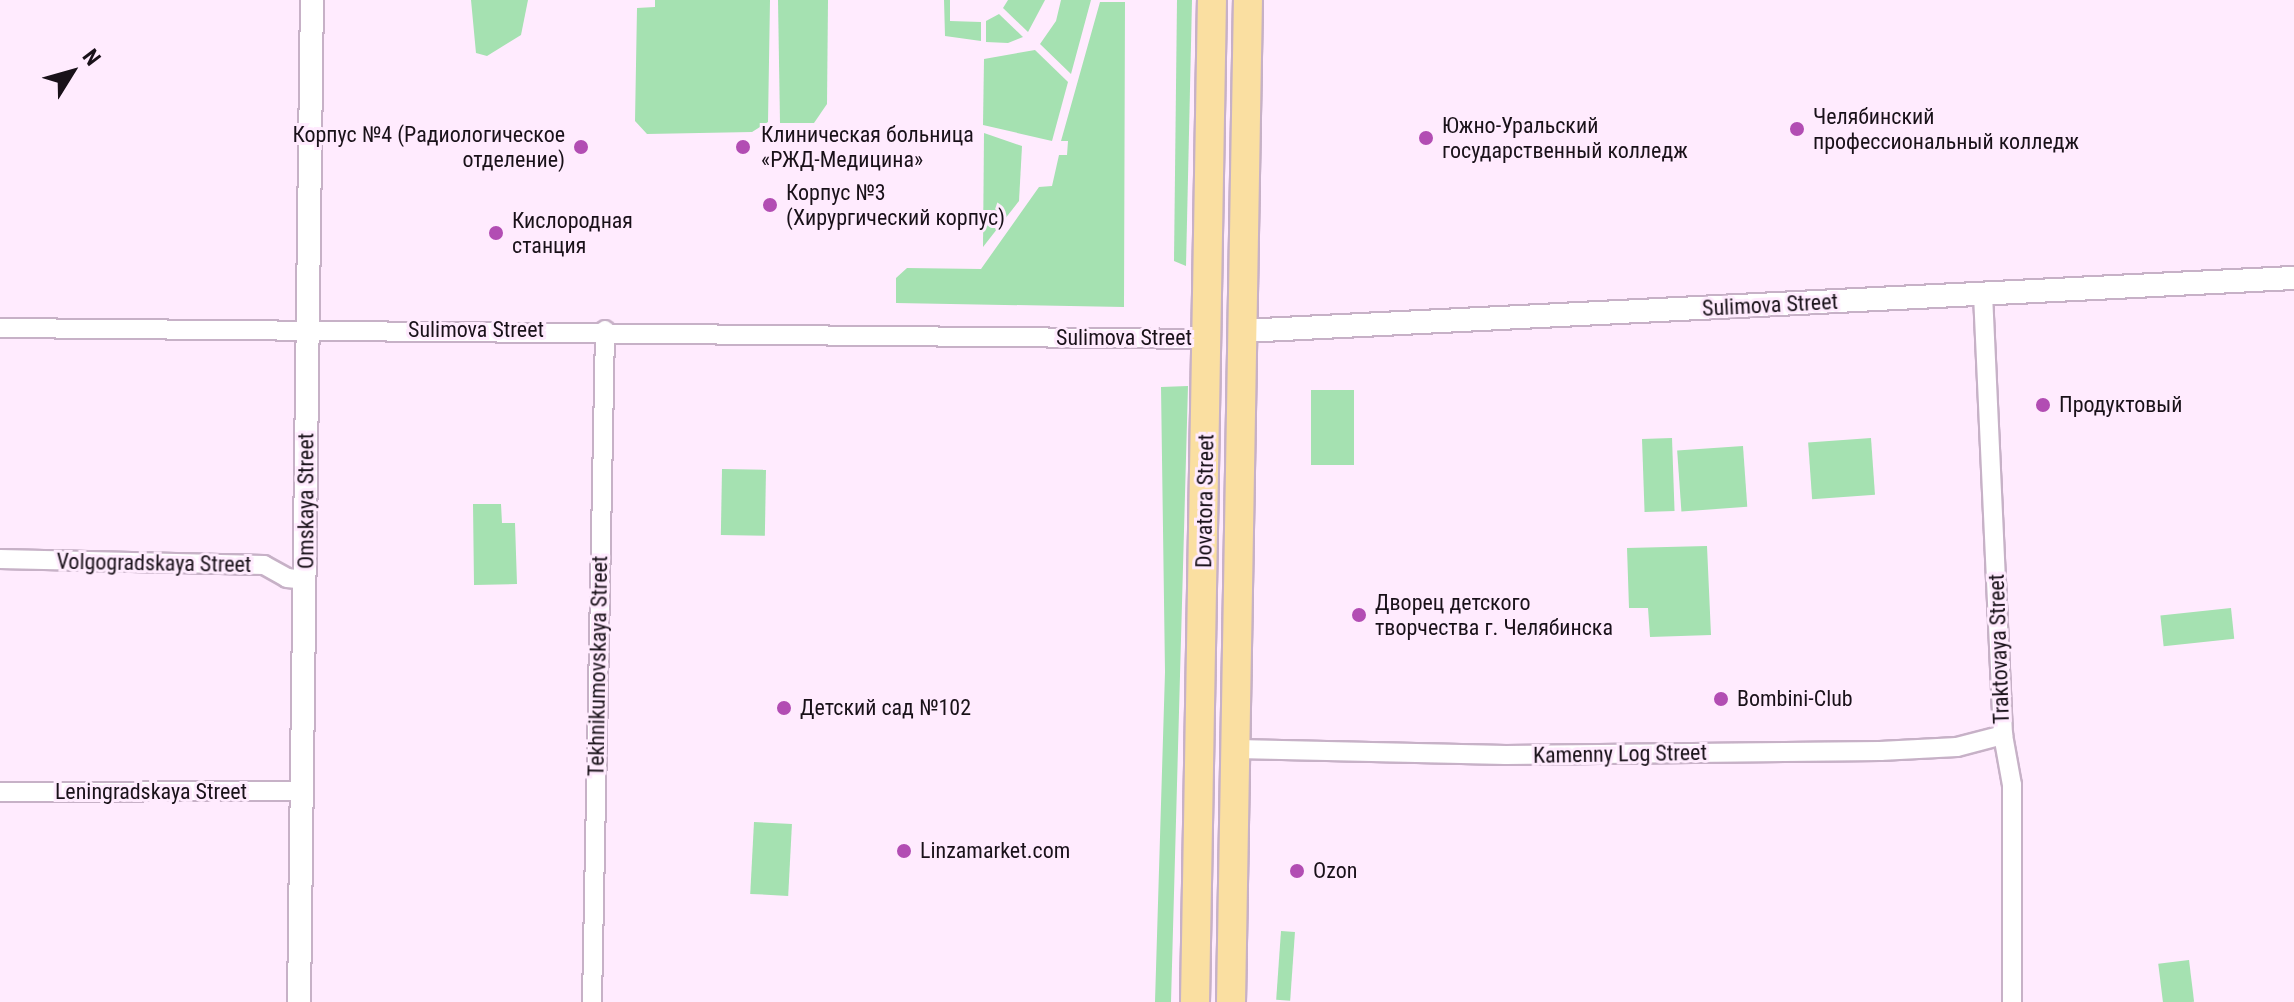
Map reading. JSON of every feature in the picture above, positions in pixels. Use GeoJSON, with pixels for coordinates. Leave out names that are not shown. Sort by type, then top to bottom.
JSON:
{"type":"FeatureCollection","features":[{"type":"Feature","properties":{"kind":"main road","name":"Dovatora Street"},"geometry":{"type":"LineString","coordinates":[[1195,1002],[1212,0]]}},
{"type":"Feature","properties":{"kind":"main road","name":"Dovatora Street"},"geometry":{"type":"LineString","coordinates":[[1231,1002],[1248,0]]}},
{"type":"Feature","properties":{"kind":"main road","name":"Sulimova Street"},"geometry":{"type":"LineString","coordinates":[[1206,339],[1243,331]]}},
{"type":"Feature","properties":{"kind":"street","name":"Omskaya Street"},"geometry":{"type":"LineString","coordinates":[[299,1002],[312,0]]}},
{"type":"Feature","properties":{"kind":"street","name":"Sulimova Street"},"geometry":{"type":"LineString","coordinates":[[1243,331],[2294,278]]}},
{"type":"Feature","properties":{"kind":"street","name":"Traktovaya Street"},"geometry":{"type":"LineString","coordinates":[[1983,294],[2003,735],[2012,785],[2016,883],[2012,1002]]}},
{"type":"Feature","properties":{"kind":"street","name":"Sulimova Street"},"geometry":{"type":"LineString","coordinates":[[0,328],[605,330],[1206,339]]}},
{"type":"Feature","properties":{"kind":"street","name":"Tekhnikumovskaya Street"},"geometry":{"type":"LineString","coordinates":[[592,1002],[605,330]]}},
{"type":"Feature","properties":{"kind":"street","name":"Volgogradskaya Street"},"geometry":{"type":"LineString","coordinates":[[0,559],[264,565],[287,578],[305,580]]}},
{"type":"Feature","properties":{"kind":"street","name":"Kamenny Log Street"},"geometry":{"type":"LineString","coordinates":[[1237,749],[1506,755],[1880,751],[1957,747],[2003,735]]}},
{"type":"Feature","properties":{"kind":"street","name":"Leningradskaya Street"},"geometry":{"type":"LineString","coordinates":[[0,792],[303,791]]}},
{"type":"Feature","properties":{"kind":"green space"},"geometry":{"type":"Polygon","coordinates":[[[471,0],[528,0],[521,35],[487,56],[476,53],[471,0]]]}},
{"type":"Feature","properties":{"kind":"green space"},"geometry":{"type":"Polygon","coordinates":[[[655,0],[770,0],[768,122],[752,132],[647,134],[635,121],[637,8],[655,7],[655,0]]]}},
{"type":"Feature","properties":{"kind":"green space"},"geometry":{"type":"Polygon","coordinates":[[[778,0],[828,0],[827,104],[814,123],[780,123],[778,0]]]}},
{"type":"Feature","properties":{"kind":"green space"},"geometry":{"type":"Polygon","coordinates":[[[944,0],[950,0],[950,21],[981,22],[981,41],[945,36],[944,0]]]}},
{"type":"Feature","properties":{"kind":"green space"},"geometry":{"type":"Polygon","coordinates":[[[1008,0],[1045,0],[1028,32],[1003,8],[1008,0]]]}},
{"type":"Feature","properties":{"kind":"green space"},"geometry":{"type":"Polygon","coordinates":[[[1061,0],[1091,0],[1071,74],[1040,44],[1056,21],[1061,0]]]}},
{"type":"Feature","properties":{"kind":"green space"},"geometry":{"type":"Polygon","coordinates":[[[1177,0],[1192,0],[1186,266],[1174,261],[1177,0]]]}},
{"type":"Feature","properties":{"kind":"green space"},"geometry":{"type":"Polygon","coordinates":[[[1100,2],[1125,2],[1124,307],[896,303],[896,278],[907,268],[981,269],[1039,187],[1052,186],[1059,155],[1067,155],[1068,141],[1061,141],[1100,2]]]}},
{"type":"Feature","properties":{"kind":"green space"},"geometry":{"type":"Polygon","coordinates":[[[999,14],[1023,37],[1008,43],[986,42],[986,21],[999,14]]]}},
{"type":"Feature","properties":{"kind":"green space"},"geometry":{"type":"Polygon","coordinates":[[[1035,50],[1068,82],[1052,141],[983,125],[984,59],[1035,50]]]}},
{"type":"Feature","properties":{"kind":"green space"},"geometry":{"type":"Polygon","coordinates":[[[984,133],[1022,146],[1019,201],[983,247],[984,133]]]}},
{"type":"Feature","properties":{"kind":"green space"},"geometry":{"type":"Polygon","coordinates":[[[1188,386],[1171,1002],[1155,1002],[1165,672],[1161,387],[1188,386]]]}},
{"type":"Feature","properties":{"kind":"green space"},"geometry":{"type":"Polygon","coordinates":[[[1311,390],[1354,390],[1354,465],[1311,465],[1311,390]]]}},
{"type":"Feature","properties":{"kind":"green space"},"geometry":{"type":"Polygon","coordinates":[[[1672,438],[1675,511],[1645,512],[1642,439],[1672,438]]]}},
{"type":"Feature","properties":{"kind":"green space"},"geometry":{"type":"Polygon","coordinates":[[[1871,438],[1875,495],[1812,499],[1808,442],[1871,438]]]}},
{"type":"Feature","properties":{"kind":"green space"},"geometry":{"type":"Polygon","coordinates":[[[1743,446],[1747,507],[1681,511],[1677,451],[1743,446]]]}},
{"type":"Feature","properties":{"kind":"green space"},"geometry":{"type":"Polygon","coordinates":[[[722,469],[766,470],[765,536],[721,535],[722,469]]]}},
{"type":"Feature","properties":{"kind":"green space"},"geometry":{"type":"Polygon","coordinates":[[[473,504],[501,504],[502,523],[515,523],[517,584],[474,585],[473,504]]]}},
{"type":"Feature","properties":{"kind":"green space"},"geometry":{"type":"Polygon","coordinates":[[[1707,546],[1711,635],[1650,637],[1648,608],[1629,608],[1627,548],[1707,546]]]}},
{"type":"Feature","properties":{"kind":"green space"},"geometry":{"type":"Polygon","coordinates":[[[2231,608],[2234,639],[2164,646],[2160,615],[2231,608]]]}},
{"type":"Feature","properties":{"kind":"green space"},"geometry":{"type":"Polygon","coordinates":[[[754,822],[792,824],[788,896],[750,894],[754,822]]]}},
{"type":"Feature","properties":{"kind":"green space"},"geometry":{"type":"Polygon","coordinates":[[[1281,931],[1295,932],[1290,1001],[1276,1000],[1281,931]]]}},
{"type":"Feature","properties":{"kind":"green space"},"geometry":{"type":"Polygon","coordinates":[[[2189,960],[2194,1002],[2163,1002],[2158,964],[2189,960]]]}},
{"type":"Feature","properties":{"kind":"place","name":"Челябинский профессиональный колледж"},"geometry":{"type":"Point","coordinates":[1797,129]}},
{"type":"Feature","properties":{"kind":"place","name":"Южно-Уральский государственный колледж"},"geometry":{"type":"Point","coordinates":[1426,138]}},
{"type":"Feature","properties":{"kind":"place","name":"Корпус №4 (Радиологическое отделение)"},"geometry":{"type":"Point","coordinates":[581,147]}},
{"type":"Feature","properties":{"kind":"place","name":"Клиническая больница «РЖД-Медицина»"},"geometry":{"type":"Point","coordinates":[743,147]}},
{"type":"Feature","properties":{"kind":"place","name":"Корпус №3 (Хирургический корпус)"},"geometry":{"type":"Point","coordinates":[770,205]}},
{"type":"Feature","properties":{"kind":"place","name":"Кислородная станция"},"geometry":{"type":"Point","coordinates":[496,233]}},
{"type":"Feature","properties":{"kind":"place","name":"Продуктовый"},"geometry":{"type":"Point","coordinates":[2043,405]}},
{"type":"Feature","properties":{"kind":"place","name":"Дворец детского творчества г. Челябинска"},"geometry":{"type":"Point","coordinates":[1359,615]}},
{"type":"Feature","properties":{"kind":"place","name":"Bombini-Club"},"geometry":{"type":"Point","coordinates":[1721,699]}},
{"type":"Feature","properties":{"kind":"place","name":"Детский сад №102"},"geometry":{"type":"Point","coordinates":[784,708]}},
{"type":"Feature","properties":{"kind":"place","name":"Linzamarket.com"},"geometry":{"type":"Point","coordinates":[904,851]}},
{"type":"Feature","properties":{"kind":"place","name":"Ozon"},"geometry":{"type":"Point","coordinates":[1297,871]}}]}
